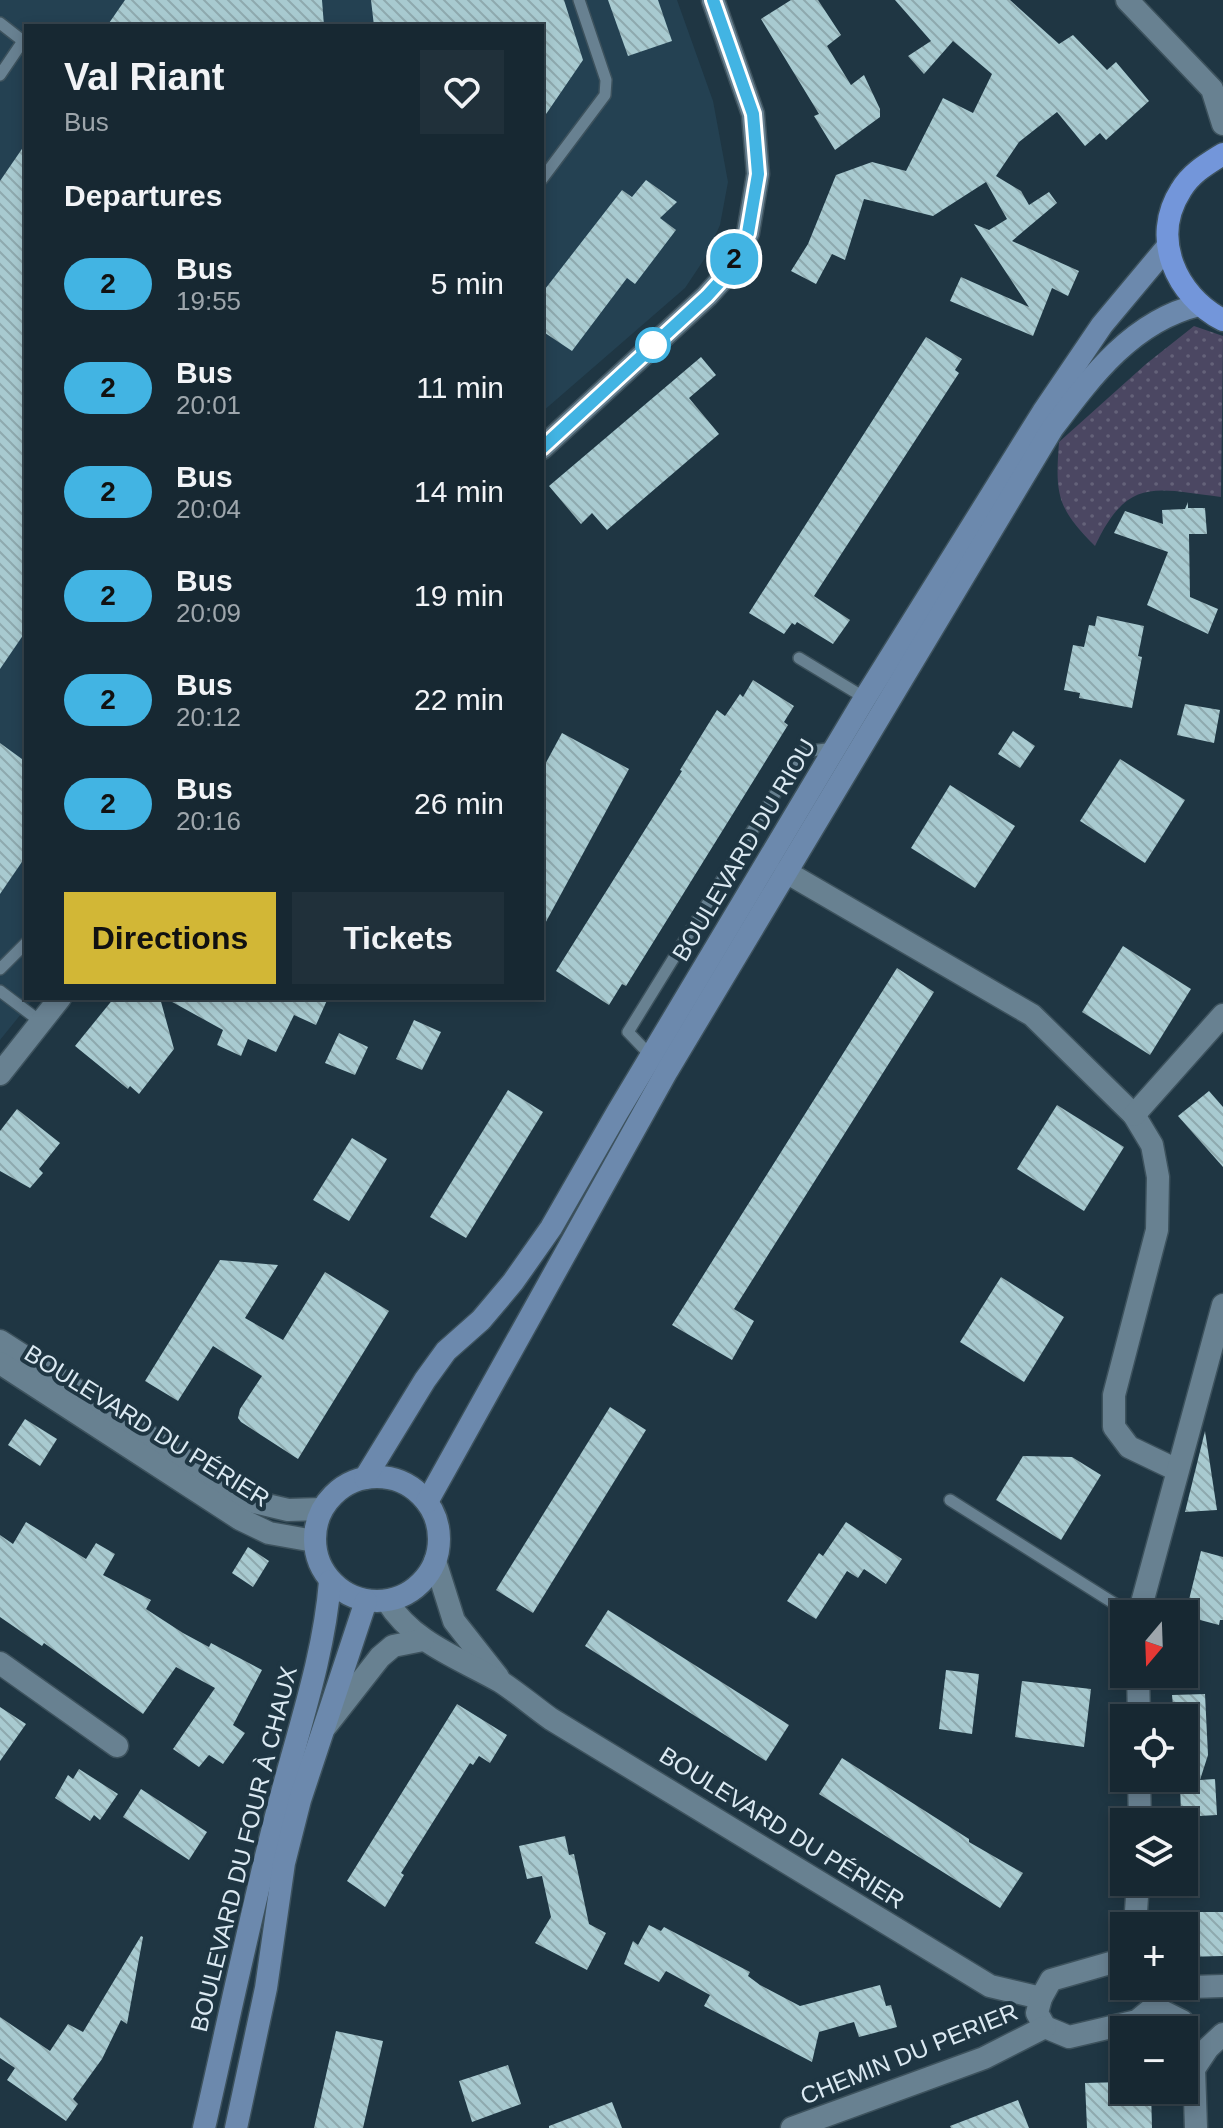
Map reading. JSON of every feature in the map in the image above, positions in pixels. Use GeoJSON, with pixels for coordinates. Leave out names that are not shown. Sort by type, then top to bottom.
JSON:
{"type":"FeatureCollection","features":[{"type":"Feature","properties":{"kind":"highway"},"geometry":{"type":"LineString","coordinates":[[1223,154],[1199,168],[1180,190],[1170,217],[1168,246],[1173,268],[1184,288],[1199,305],[1223,320]]}},
{"type":"Feature","properties":{"kind":"main road","name":"BOULEVARD DU RIOU"},"geometry":{"type":"LineString","coordinates":[[365,1478],[439,1361],[481,1320],[513,1282],[551,1228],[865,698],[1051,400],[1102,325],[1168,246]]}},
{"type":"Feature","properties":{"kind":"main road","name":"BOULEVARD DU RIOU"},"geometry":{"type":"LineString","coordinates":[[427,1502],[667,1071],[1052,429],[1083,388],[1122,346],[1160,318],[1199,305]]}},
{"type":"Feature","properties":{"kind":"main road"},"geometry":{"type":"LineString","coordinates":[[383,1477],[400,1481],[427,1502],[436,1521],[439,1541],[435,1561],[417,1587],[403,1596],[376,1601],[342,1591],[321,1569],[314,1541],[316,1525],[331,1496],[347,1484],[365,1478],[383,1477]]}},
{"type":"Feature","properties":{"kind":"main road","name":"BOULEVARD DU FOUR À CHAUX"},"geometry":{"type":"LineString","coordinates":[[204,2128],[265,1858],[318,1657],[328,1611],[330,1581]]}},
{"type":"Feature","properties":{"kind":"main road","name":"BOULEVARD DU FOUR À CHAUX"},"geometry":{"type":"LineString","coordinates":[[236,2128],[266,1988],[284,1863],[300,1800],[325,1727],[376,1601]]}},
{"type":"Feature","properties":{"kind":"street"},"geometry":{"type":"LineString","coordinates":[[544,446],[707,296],[726,275],[748,233],[758,174],[753,114],[713,0]]}},
{"type":"Feature","properties":{"kind":"street"},"geometry":{"type":"LineString","coordinates":[[1127,0],[1212,89],[1223,124]]}},
{"type":"Feature","properties":{"kind":"street"},"geometry":{"type":"LineString","coordinates":[[786,872],[1032,1015],[1134,1115],[1152,1145],[1156,1166],[1157,1230],[1114,1395],[1114,1427],[1129,1447],[1177,1470]]}},
{"type":"Feature","properties":{"kind":"street"},"geometry":{"type":"LineString","coordinates":[[0,1074],[58,1000]]}},
{"type":"Feature","properties":{"kind":"street"},"geometry":{"type":"LineString","coordinates":[[1134,1115],[1223,1015]]}},
{"type":"Feature","properties":{"kind":"street"},"geometry":{"type":"LineString","coordinates":[[1143,1600],[1223,1305]]}},
{"type":"Feature","properties":{"kind":"street","name":"BOULEVARD DU PÉRIER"},"geometry":{"type":"LineString","coordinates":[[0,1341],[250,1501],[288,1510],[322,1509]]}},
{"type":"Feature","properties":{"kind":"street","name":"BOULEVARD DU PÉRIER"},"geometry":{"type":"LineString","coordinates":[[0,1363],[240,1519],[269,1533],[314,1541]]}},
{"type":"Feature","properties":{"kind":"street"},"geometry":{"type":"LineString","coordinates":[[435,1561],[454,1621],[504,1684]]}},
{"type":"Feature","properties":{"kind":"street"},"geometry":{"type":"LineString","coordinates":[[376,1601],[423,1640],[504,1684]]}},
{"type":"Feature","properties":{"kind":"street"},"geometry":{"type":"LineString","coordinates":[[325,1727],[380,1657],[393,1646],[423,1640]]}},
{"type":"Feature","properties":{"kind":"street"},"geometry":{"type":"LineString","coordinates":[[0,1663],[117,1746]]}},
{"type":"Feature","properties":{"kind":"street","name":"BOULEVARD DU PÉRIER"},"geometry":{"type":"LineString","coordinates":[[504,1684],[551,1719],[990,1986],[1041,1998]]}},
{"type":"Feature","properties":{"kind":"street"},"geometry":{"type":"LineString","coordinates":[[1110,1963],[1051,1980],[1037,2013],[1045,2027],[1069,2037],[1153,2006],[1223,1986]]}},
{"type":"Feature","properties":{"kind":"street"},"geometry":{"type":"LineString","coordinates":[[1153,2006],[1172,2016]]}},
{"type":"Feature","properties":{"kind":"street","name":"CHEMIN DU PERIER"},"geometry":{"type":"LineString","coordinates":[[792,2128],[984,2058],[1045,2027]]}},
{"type":"Feature","properties":{"kind":"street"},"geometry":{"type":"LineString","coordinates":[[1198,2056],[1223,2034]]}},
{"type":"Feature","properties":{"kind":"street"},"geometry":{"type":"LineString","coordinates":[[1193,2104],[1196,2128]]}},
{"type":"Feature","properties":{"kind":"lane"},"geometry":{"type":"LineString","coordinates":[[544,176],[605,95],[606,80],[579,0]]}},
{"type":"Feature","properties":{"kind":"lane"},"geometry":{"type":"LineString","coordinates":[[0,23],[23,41],[0,75]]}},
{"type":"Feature","properties":{"kind":"lane"},"geometry":{"type":"LineString","coordinates":[[799,658],[865,698]]}},
{"type":"Feature","properties":{"kind":"lane"},"geometry":{"type":"LineString","coordinates":[[651,1056],[628,1032],[801,752],[836,748]]}},
{"type":"Feature","properties":{"kind":"lane"},"geometry":{"type":"LineString","coordinates":[[0,969],[24,945]]}},
{"type":"Feature","properties":{"kind":"lane"},"geometry":{"type":"LineString","coordinates":[[0,991],[41,1022]]}},
{"type":"Feature","properties":{"kind":"lane"},"geometry":{"type":"LineString","coordinates":[[950,1500],[1110,1601]]}},
{"type":"Feature","properties":{"kind":"shaded area"},"geometry":{"type":"Polygon","coordinates":[[[0,0],[677,0],[713,101],[728,182],[720,225],[705,258],[685,288],[544,410],[544,24],[24,24],[24,1000],[32,1000],[0,1040],[0,0]]]}},
{"type":"Feature","properties":{"kind":"shaded area"},"geometry":{"type":"Polygon","coordinates":[[[1194,326],[1223,336],[1221,497],[1178,491],[1146,492],[1119,508],[1095,546],[1073,521],[1061,500],[1059,442],[1146,364],[1194,326]]]}},
{"type":"Feature","properties":{"kind":"building"},"geometry":{"type":"Polygon","coordinates":[[[125,0],[322,0],[324,24],[108,24],[125,0]]]}},
{"type":"Feature","properties":{"kind":"building"},"geometry":{"type":"Polygon","coordinates":[[[371,0],[564,0],[583,60],[544,117],[544,24],[374,24],[371,0]]]}},
{"type":"Feature","properties":{"kind":"building"},"geometry":{"type":"Polygon","coordinates":[[[608,0],[658,0],[672,41],[628,56],[608,0]]]}},
{"type":"Feature","properties":{"kind":"building"},"geometry":{"type":"Polygon","coordinates":[[[791,0],[818,0],[841,35],[827,46],[851,85],[864,75],[880,109],[880,117],[835,150],[814,116],[819,114],[761,19],[791,0]]]}},
{"type":"Feature","properties":{"kind":"building"},"geometry":{"type":"Polygon","coordinates":[[[895,0],[1010,0],[1059,44],[1073,35],[1107,70],[1116,62],[1149,101],[1106,140],[1100,133],[1085,146],[1057,112],[1019,142],[996,176],[1021,191],[1029,205],[1049,192],[1057,203],[1012,241],[1079,271],[1068,296],[1052,288],[1033,336],[950,301],[961,277],[1029,307],[974,224],[989,230],[1007,219],[986,182],[933,216],[864,199],[845,260],[832,254],[816,284],[791,271],[808,244],[836,175],[872,162],[906,171],[943,98],[973,113],[992,74],[953,41],[924,74],[908,56],[931,41],[895,0]]]}},
{"type":"Feature","properties":{"kind":"building"},"geometry":{"type":"Polygon","coordinates":[[[24,146],[24,634],[0,669],[0,181],[24,146]]]}},
{"type":"Feature","properties":{"kind":"building"},"geometry":{"type":"Polygon","coordinates":[[[646,180],[677,202],[660,218],[676,230],[635,284],[627,278],[572,351],[544,332],[544,290],[622,190],[632,197],[646,180]]]}},
{"type":"Feature","properties":{"kind":"building"},"geometry":{"type":"Polygon","coordinates":[[[926,337],[962,359],[955,370],[959,373],[814,596],[850,620],[833,644],[797,622],[795,625],[792,623],[784,634],[749,613],[926,337]]]}},
{"type":"Feature","properties":{"kind":"building"},"geometry":{"type":"Polygon","coordinates":[[[701,357],[716,375],[689,398],[719,434],[607,530],[592,513],[581,524],[549,486],[701,357]]]}},
{"type":"Feature","properties":{"kind":"building"},"geometry":{"type":"Polygon","coordinates":[[[1188,502],[1188,508],[1205,508],[1207,534],[1189,534],[1190,597],[1218,609],[1208,634],[1147,605],[1168,552],[1114,533],[1125,511],[1163,524],[1162,510],[1185,509],[1188,502]]]}},
{"type":"Feature","properties":{"kind":"building"},"geometry":{"type":"Polygon","coordinates":[[[1097,616],[1144,626],[1138,656],[1142,657],[1132,708],[1079,698],[1080,693],[1064,690],[1073,645],[1084,647],[1089,625],[1095,626],[1097,616]]]}},
{"type":"Feature","properties":{"kind":"building"},"geometry":{"type":"Polygon","coordinates":[[[753,680],[794,706],[784,722],[788,725],[626,986],[622,984],[609,1005],[556,971],[717,710],[725,716],[740,694],[743,697],[753,680]]]}},
{"type":"Feature","properties":{"kind":"building"},"geometry":{"type":"Polygon","coordinates":[[[1185,704],[1220,710],[1214,743],[1177,735],[1185,704]]]}},
{"type":"Feature","properties":{"kind":"building"},"geometry":{"type":"Polygon","coordinates":[[[1013,731],[1035,746],[1020,768],[998,754],[1013,731]]]}},
{"type":"Feature","properties":{"kind":"building"},"geometry":{"type":"Polygon","coordinates":[[[562,733],[629,769],[544,925],[544,766],[562,733]]]}},
{"type":"Feature","properties":{"kind":"building"},"geometry":{"type":"Polygon","coordinates":[[[0,743],[24,761],[24,859],[0,894],[0,743]]]}},
{"type":"Feature","properties":{"kind":"building"},"geometry":{"type":"Polygon","coordinates":[[[1120,759],[1185,800],[1145,863],[1080,821],[1120,759]]]}},
{"type":"Feature","properties":{"kind":"building"},"geometry":{"type":"Polygon","coordinates":[[[950,785],[1015,826],[975,888],[911,848],[950,785]]]}},
{"type":"Feature","properties":{"kind":"building"},"geometry":{"type":"Polygon","coordinates":[[[1123,946],[1191,989],[1150,1055],[1082,1012],[1123,946]]]}},
{"type":"Feature","properties":{"kind":"building"},"geometry":{"type":"Polygon","coordinates":[[[897,968],[934,992],[734,1309],[754,1321],[732,1360],[672,1325],[897,968]]]}},
{"type":"Feature","properties":{"kind":"building"},"geometry":{"type":"Polygon","coordinates":[[[112,1000],[161,1000],[174,1049],[139,1094],[130,1086],[128,1089],[75,1046],[112,1000]]]}},
{"type":"Feature","properties":{"kind":"building"},"geometry":{"type":"Polygon","coordinates":[[[169,1000],[327,1000],[316,1025],[294,1015],[276,1052],[248,1039],[241,1056],[217,1045],[223,1030],[169,1000]]]}},
{"type":"Feature","properties":{"kind":"building"},"geometry":{"type":"Polygon","coordinates":[[[414,1020],[441,1032],[422,1070],[396,1059],[414,1020]]]}},
{"type":"Feature","properties":{"kind":"building"},"geometry":{"type":"Polygon","coordinates":[[[339,1033],[368,1047],[355,1075],[325,1063],[339,1033]]]}},
{"type":"Feature","properties":{"kind":"building"},"geometry":{"type":"Polygon","coordinates":[[[508,1090],[543,1112],[466,1238],[430,1217],[508,1090]]]}},
{"type":"Feature","properties":{"kind":"building"},"geometry":{"type":"Polygon","coordinates":[[[1209,1091],[1223,1107],[1223,1167],[1178,1116],[1209,1091]]]}},
{"type":"Feature","properties":{"kind":"building"},"geometry":{"type":"Polygon","coordinates":[[[1057,1105],[1124,1147],[1084,1211],[1017,1169],[1057,1105]]]}},
{"type":"Feature","properties":{"kind":"building"},"geometry":{"type":"Polygon","coordinates":[[[17,1109],[60,1143],[39,1169],[43,1173],[30,1188],[0,1171],[0,1131],[17,1109]]]}},
{"type":"Feature","properties":{"kind":"building"},"geometry":{"type":"Polygon","coordinates":[[[352,1138],[387,1159],[349,1221],[313,1200],[352,1138]]]}},
{"type":"Feature","properties":{"kind":"building"},"geometry":{"type":"Polygon","coordinates":[[[220,1260],[278,1265],[245,1318],[283,1340],[325,1272],[389,1311],[298,1459],[241,1422],[238,1418],[240,1409],[262,1376],[213,1346],[178,1401],[145,1381],[220,1260]]]}},
{"type":"Feature","properties":{"kind":"building"},"geometry":{"type":"Polygon","coordinates":[[[1001,1277],[1064,1317],[1024,1382],[960,1342],[1001,1277]]]}},
{"type":"Feature","properties":{"kind":"building"},"geometry":{"type":"Polygon","coordinates":[[[610,1407],[646,1430],[533,1613],[496,1590],[610,1407]]]}},
{"type":"Feature","properties":{"kind":"building"},"geometry":{"type":"Polygon","coordinates":[[[25,1419],[57,1439],[40,1466],[8,1445],[25,1419]]]}},
{"type":"Feature","properties":{"kind":"building"},"geometry":{"type":"Polygon","coordinates":[[[1205,1431],[1217,1510],[1185,1512],[1205,1431]]]}},
{"type":"Feature","properties":{"kind":"building"},"geometry":{"type":"Polygon","coordinates":[[[1023,1456],[1072,1457],[1101,1475],[1061,1540],[996,1500],[1023,1456]]]}},
{"type":"Feature","properties":{"kind":"building"},"geometry":{"type":"Polygon","coordinates":[[[26,1522],[86,1559],[96,1543],[115,1554],[103,1575],[151,1600],[146,1609],[209,1647],[211,1643],[262,1670],[233,1725],[245,1733],[223,1764],[209,1755],[199,1767],[173,1749],[215,1688],[176,1667],[143,1714],[44,1643],[42,1646],[0,1617],[0,1535],[13,1544],[26,1522]]]}},
{"type":"Feature","properties":{"kind":"building"},"geometry":{"type":"Polygon","coordinates":[[[846,1522],[902,1559],[886,1584],[864,1569],[858,1578],[847,1571],[816,1619],[787,1601],[819,1553],[823,1556],[846,1522]]]}},
{"type":"Feature","properties":{"kind":"building"},"geometry":{"type":"Polygon","coordinates":[[[248,1547],[269,1561],[253,1587],[232,1573],[248,1547]]]}},
{"type":"Feature","properties":{"kind":"building"},"geometry":{"type":"Polygon","coordinates":[[[1201,1551],[1223,1557],[1223,1620],[1219,1625],[1198,1619],[1198,1600],[1189,1600],[1201,1551]]]}},
{"type":"Feature","properties":{"kind":"building"},"geometry":{"type":"Polygon","coordinates":[[[608,1610],[789,1725],[766,1761],[585,1646],[608,1610]]]}},
{"type":"Feature","properties":{"kind":"building"},"geometry":{"type":"Polygon","coordinates":[[[946,1670],[979,1674],[972,1734],[939,1729],[946,1670]]]}},
{"type":"Feature","properties":{"kind":"building"},"geometry":{"type":"Polygon","coordinates":[[[1022,1681],[1091,1689],[1084,1747],[1015,1737],[1022,1681]]]}},
{"type":"Feature","properties":{"kind":"building"},"geometry":{"type":"Polygon","coordinates":[[[1205,1694],[1208,1755],[1200,1780],[1215,1779],[1217,1815],[1198,1816],[1198,1808],[1181,1808],[1180,1792],[1198,1792],[1198,1704],[1173,1704],[1172,1695],[1205,1694]]]}},
{"type":"Feature","properties":{"kind":"building"},"geometry":{"type":"Polygon","coordinates":[[[457,1704],[507,1735],[490,1763],[479,1756],[473,1765],[470,1763],[401,1873],[404,1875],[385,1907],[347,1881],[457,1704]]]}},
{"type":"Feature","properties":{"kind":"building"},"geometry":{"type":"Polygon","coordinates":[[[0,1707],[26,1724],[0,1761],[0,1707]]]}},
{"type":"Feature","properties":{"kind":"building"},"geometry":{"type":"Polygon","coordinates":[[[842,1758],[969,1839],[969,1842],[1023,1873],[1000,1908],[819,1794],[842,1758]]]}},
{"type":"Feature","properties":{"kind":"building"},"geometry":{"type":"Polygon","coordinates":[[[79,1769],[118,1794],[100,1820],[94,1815],[90,1821],[55,1798],[68,1775],[73,1779],[79,1769]]]}},
{"type":"Feature","properties":{"kind":"building"},"geometry":{"type":"Polygon","coordinates":[[[141,1789],[207,1832],[189,1860],[123,1817],[141,1789]]]}},
{"type":"Feature","properties":{"kind":"building"},"geometry":{"type":"Polygon","coordinates":[[[565,1836],[569,1855],[574,1854],[589,1924],[606,1933],[587,1970],[535,1943],[551,1917],[542,1876],[527,1879],[519,1846],[565,1836]]]}},
{"type":"Feature","properties":{"kind":"building"},"geometry":{"type":"Polygon","coordinates":[[[1198,1912],[1223,1912],[1223,1956],[1198,1957],[1198,1912]]]}},
{"type":"Feature","properties":{"kind":"building"},"geometry":{"type":"Polygon","coordinates":[[[649,1925],[661,1931],[664,1927],[750,1972],[748,1976],[760,1985],[800,2006],[880,1985],[886,2006],[891,2005],[897,2027],[859,2037],[854,2022],[819,2032],[812,2062],[704,2006],[710,1995],[666,1971],[659,1982],[624,1964],[633,1941],[638,1945],[649,1925]]]}},
{"type":"Feature","properties":{"kind":"building"},"geometry":{"type":"Polygon","coordinates":[[[141,1936],[127,2024],[121,2020],[102,2059],[73,2099],[78,2104],[66,2121],[7,2080],[15,2068],[0,2058],[0,2017],[50,2051],[68,2024],[83,2032],[141,1936]]]}},
{"type":"Feature","properties":{"kind":"building"},"geometry":{"type":"Polygon","coordinates":[[[336,2031],[383,2041],[363,2128],[314,2128],[336,2031]]]}},
{"type":"Feature","properties":{"kind":"building"},"geometry":{"type":"Polygon","coordinates":[[[508,2065],[521,2104],[472,2122],[459,2081],[508,2065]]]}},
{"type":"Feature","properties":{"kind":"building"},"geometry":{"type":"Polygon","coordinates":[[[1110,2082],[1110,2104],[1151,2104],[1152,2128],[1087,2128],[1085,2083],[1110,2082]]]}},
{"type":"Feature","properties":{"kind":"building"},"geometry":{"type":"Polygon","coordinates":[[[1018,2100],[1029,2128],[950,2126],[1018,2100]]]}},
{"type":"Feature","properties":{"kind":"building"},"geometry":{"type":"Polygon","coordinates":[[[612,2102],[622,2128],[549,2128],[549,2126],[612,2102]]]}},
{"type":"Feature","properties":{"kind":"bus line","name":"2"},"geometry":{"type":"LineString","coordinates":[[544,446],[707,296],[726,275],[748,233],[758,174],[753,114],[713,0]]}}]}
